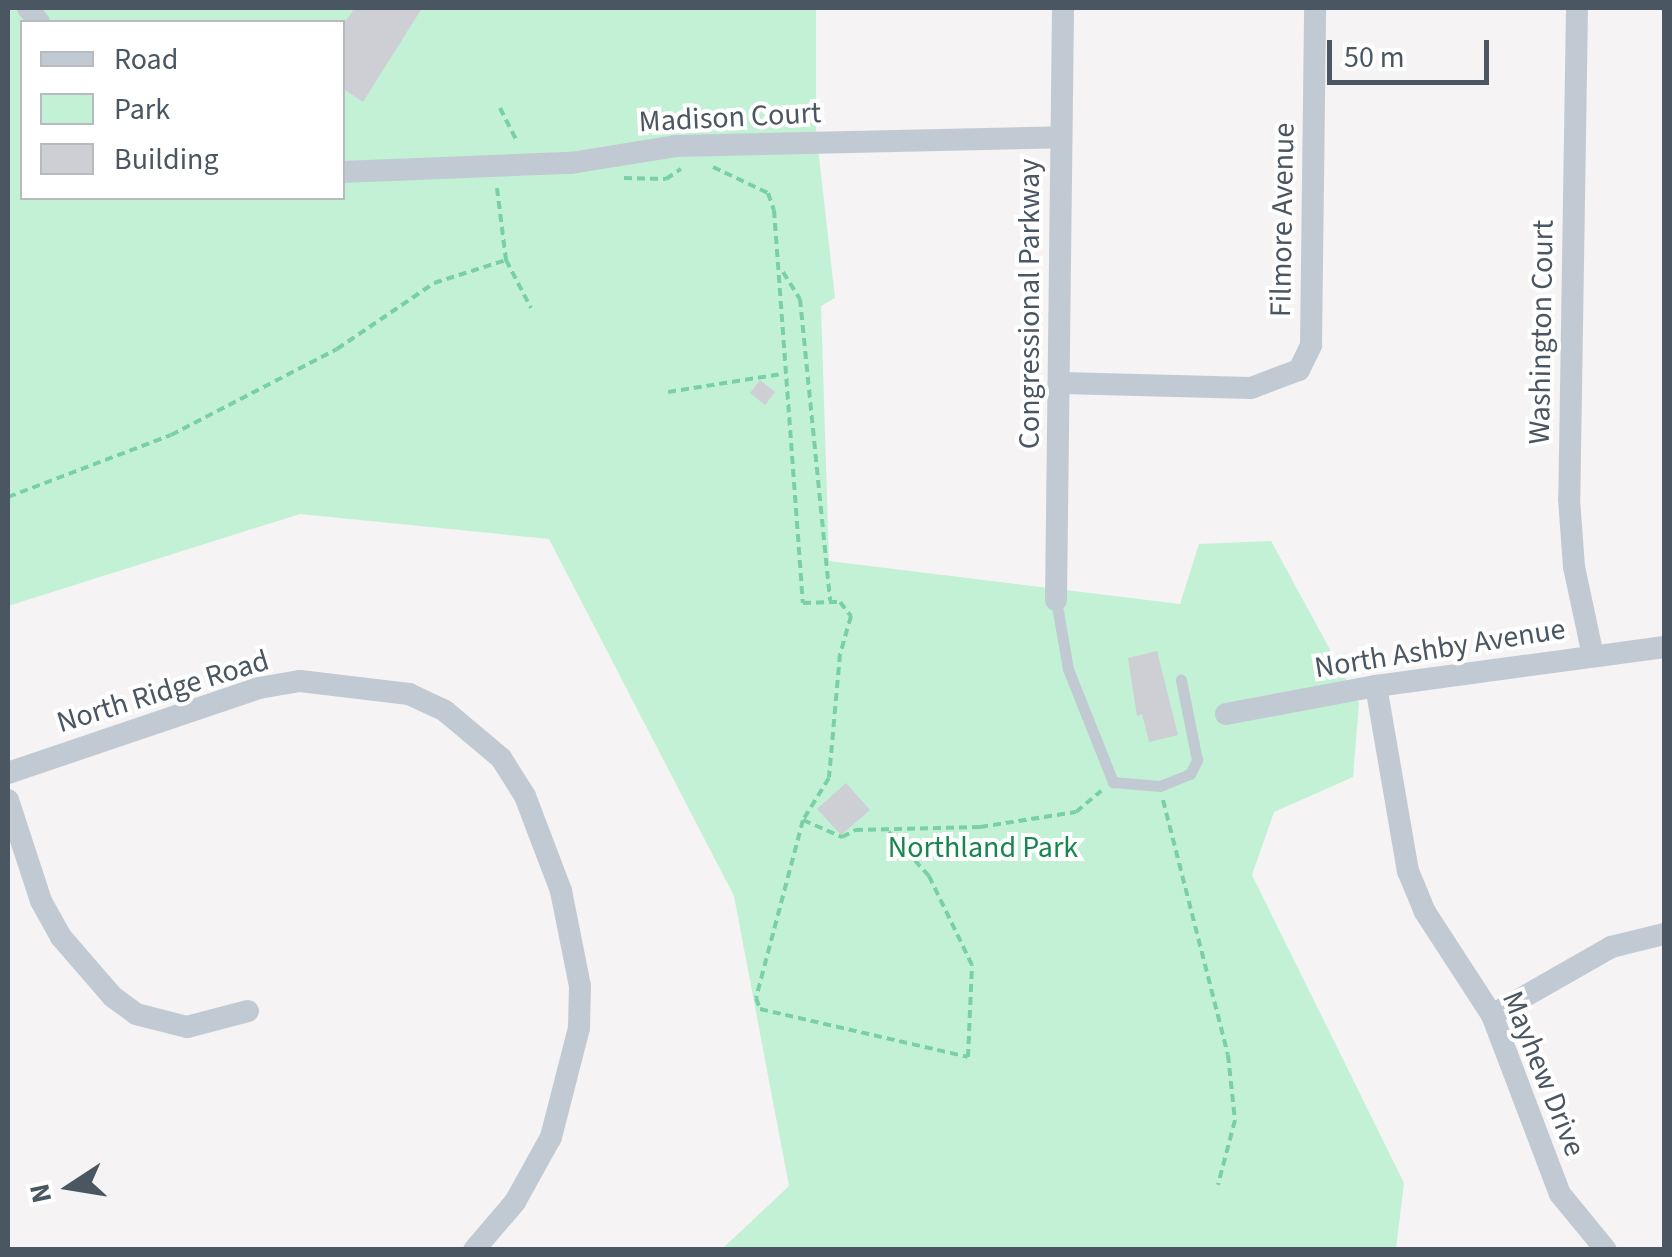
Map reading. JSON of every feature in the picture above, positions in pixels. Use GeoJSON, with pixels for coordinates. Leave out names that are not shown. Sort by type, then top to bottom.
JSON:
{"type":"FeatureCollection","features":[{"type":"Feature","properties":{"kind":"street","name":"Congressional Parkway"},"geometry":{"type":"LineString","coordinates":[[1056,600],[1062,383],[1063,8]]}},
{"type":"Feature","properties":{"kind":"street","name":"Filmore Avenue"},"geometry":{"type":"LineString","coordinates":[[1062,383],[1251,388],[1299,370],[1311,346],[1315,8]]}},
{"type":"Feature","properties":{"kind":"street","name":"Washington Court"},"geometry":{"type":"LineString","coordinates":[[1577,8],[1570,499],[1574,567],[1592,656]]}},
{"type":"Feature","properties":{"kind":"street","name":"Madison Court"},"geometry":{"type":"LineString","coordinates":[[345,172],[497,177],[676,146],[1061,137]]}},
{"type":"Feature","properties":{"kind":"street","name":"North Ashby Avenue"},"geometry":{"type":"LineString","coordinates":[[1226,714],[1376,686],[1664,647]]}},
{"type":"Feature","properties":{"kind":"street","name":"North Ridge Road"},"geometry":{"type":"LineString","coordinates":[[8,773],[259,688],[300,681],[409,694],[445,711],[500,758],[524,796],[561,891],[580,986],[580,1028],[552,1137],[515,1202],[474,1250]]}},
{"type":"Feature","properties":{"kind":"street","name":"Mayhew Drive"},"geometry":{"type":"LineString","coordinates":[[1376,686],[1408,872],[1424,912],[1492,1014],[1550,1173],[1573,1213],[1606,1250]]}},
{"type":"Feature","properties":{"kind":"street"},"geometry":{"type":"LineString","coordinates":[[8,800],[48,913],[113,998],[136,1014],[188,1027],[248,1011]]}},
{"type":"Feature","properties":{"kind":"street"},"geometry":{"type":"LineString","coordinates":[[1492,1014],[1611,947],[1664,934]]}},
{"type":"Feature","properties":{"kind":"lane"},"geometry":{"type":"LineString","coordinates":[[1056,600],[1068,669],[1113,782],[1160,786],[1190,774],[1197,760],[1180,680]]}},
{"type":"Feature","properties":{"kind":"path"},"geometry":{"type":"LineString","coordinates":[[500,108],[518,142],[496,148],[506,260],[531,308]]}},
{"type":"Feature","properties":{"kind":"path"},"geometry":{"type":"LineString","coordinates":[[700,161],[768,193],[788,338],[782,374],[804,603],[848,606],[851,616],[840,654],[829,778],[803,820],[756,998],[760,1008],[968,1057],[972,965],[930,876],[887,830]]}},
{"type":"Feature","properties":{"kind":"path"},"geometry":{"type":"LineString","coordinates":[[617,178],[666,179],[682,168]]}},
{"type":"Feature","properties":{"kind":"path"},"geometry":{"type":"LineString","coordinates":[[497,177],[515,187]]}},
{"type":"Feature","properties":{"kind":"path"},"geometry":{"type":"LineString","coordinates":[[8,496],[171,435],[338,349],[434,283],[506,260]]}},
{"type":"Feature","properties":{"kind":"path"},"geometry":{"type":"LineString","coordinates":[[780,268],[800,299],[816,420],[830,602]]}},
{"type":"Feature","properties":{"kind":"path"},"geometry":{"type":"LineString","coordinates":[[668,392],[782,374]]}},
{"type":"Feature","properties":{"kind":"path"},"geometry":{"type":"LineString","coordinates":[[803,820],[842,838],[855,830],[980,827],[1076,812],[1113,782]]}},
{"type":"Feature","properties":{"kind":"path"},"geometry":{"type":"LineString","coordinates":[[1160,786],[1228,1056],[1235,1120],[1218,1185]]}},
{"type":"Feature","properties":{"kind":"green space","name":"Northland Park"},"geometry":{"type":"Polygon","coordinates":[[[8,8],[816,8],[816,130],[835,298],[821,306],[829,561],[1180,604],[1199,544],[1271,541],[1359,703],[1353,777],[1274,812],[1252,875],[1404,1183],[1396,1249],[722,1249],[789,1186],[734,896],[549,539],[300,514],[8,606],[8,8]]]}},
{"type":"Feature","properties":{"kind":"building"},"geometry":{"type":"Polygon","coordinates":[[[355,8],[422,8],[363,102],[345,90],[345,22],[355,8]]]}},
{"type":"Feature","properties":{"kind":"building"},"geometry":{"type":"Polygon","coordinates":[[[760,380],[775,392],[765,405],[750,393],[760,380]]]}},
{"type":"Feature","properties":{"kind":"building"},"geometry":{"type":"Polygon","coordinates":[[[1157,651],[1178,735],[1149,742],[1142,714],[1137,716],[1128,658],[1157,651]]]}},
{"type":"Feature","properties":{"kind":"building"},"geometry":{"type":"Polygon","coordinates":[[[846,783],[870,810],[841,835],[817,809],[846,783]]]}}]}
